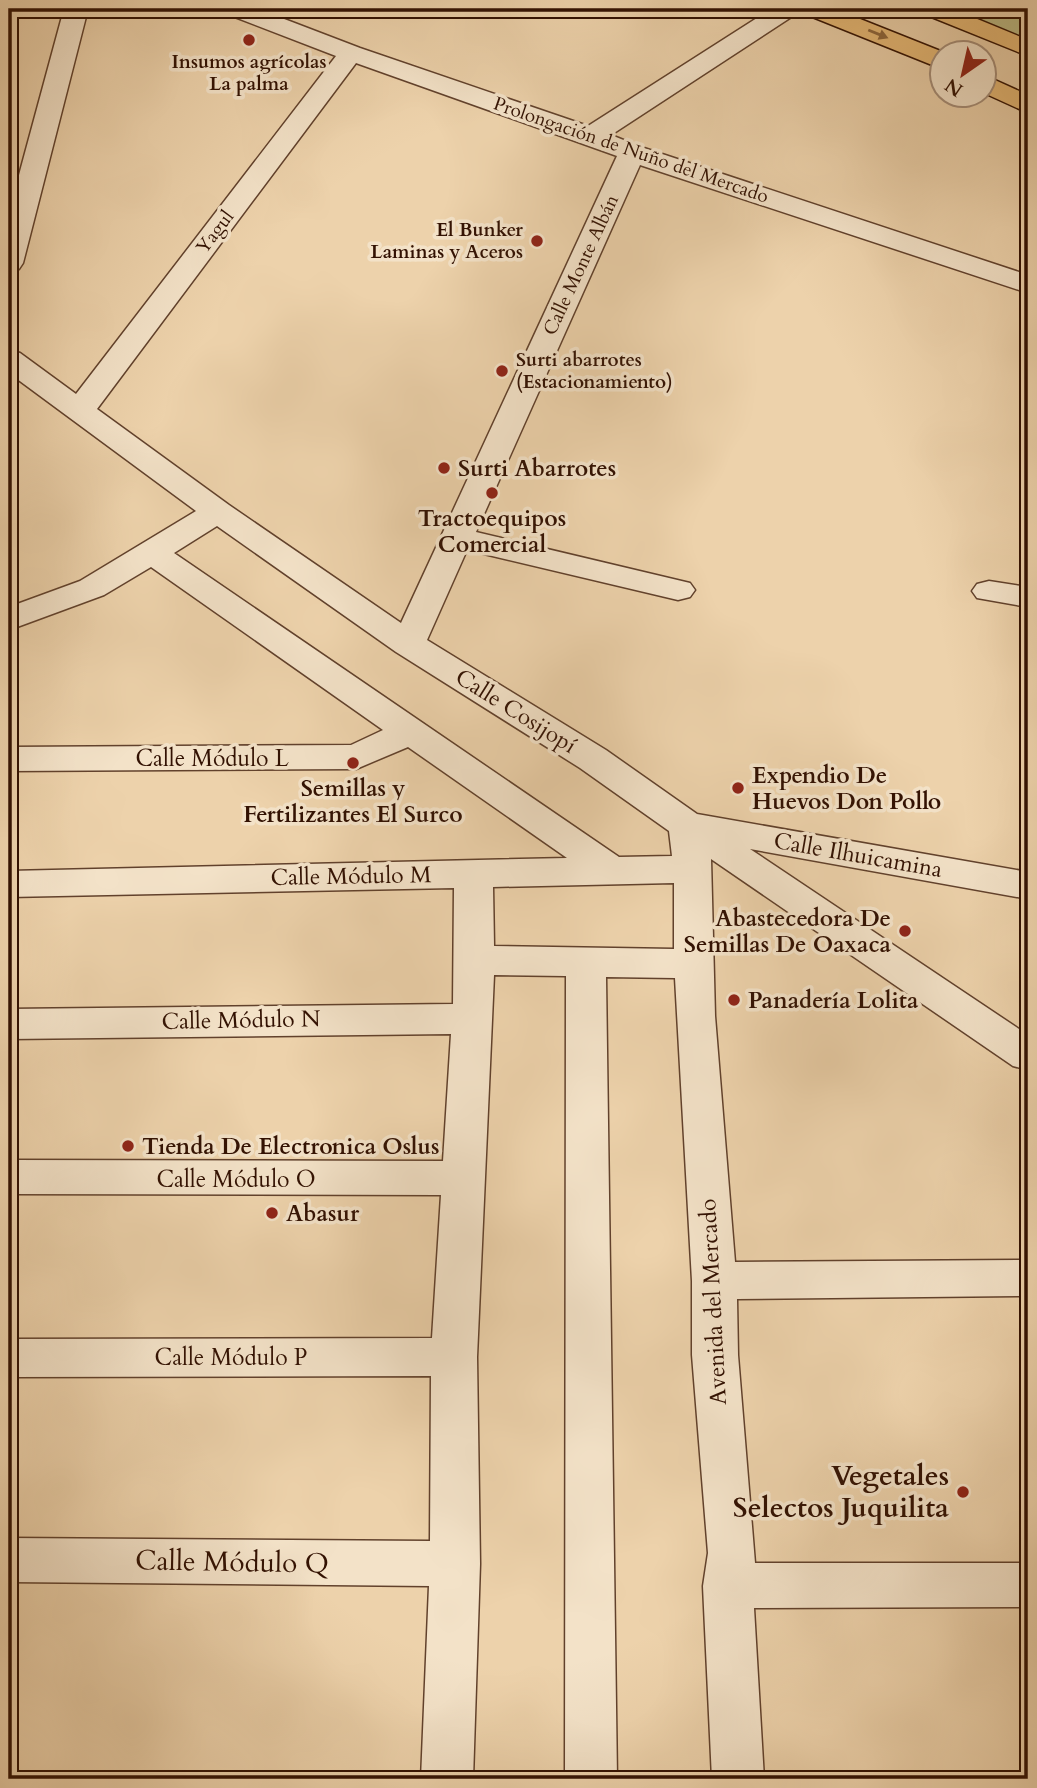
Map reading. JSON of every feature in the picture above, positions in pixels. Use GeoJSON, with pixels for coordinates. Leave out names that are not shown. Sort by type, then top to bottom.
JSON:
{"type":"FeatureCollection","features":[{"type":"Feature","properties":{"kind":"main road"},"geometry":{"type":"LineString","coordinates":[[814,9],[928,55]]}},
{"type":"Feature","properties":{"kind":"main road"},"geometry":{"type":"LineString","coordinates":[[933,9],[1028,49]]}},
{"type":"Feature","properties":{"kind":"main road"},"geometry":{"type":"LineString","coordinates":[[998,90],[1028,105]]}},
{"type":"Feature","properties":{"kind":"street"},"geometry":{"type":"LineString","coordinates":[[9,263],[76,9]]}},
{"type":"Feature","properties":{"kind":"street","name":"Prolongación de Nuño del Mercado"},"geometry":{"type":"LineString","coordinates":[[236,9],[592,136],[632,153],[1028,284]]}},
{"type":"Feature","properties":{"kind":"street"},"geometry":{"type":"LineString","coordinates":[[592,136],[787,9]]}},
{"type":"Feature","properties":{"kind":"street","name":"Yagul"},"geometry":{"type":"LineString","coordinates":[[79,411],[351,52]]}},
{"type":"Feature","properties":{"kind":"street","name":"Calle Monte Albán"},"geometry":{"type":"LineString","coordinates":[[408,644],[632,153]]}},
{"type":"Feature","properties":{"kind":"street","name":"Calle Cosijopí"},"geometry":{"type":"LineString","coordinates":[[9,359],[218,512],[408,644],[593,758],[687,825],[1028,1055]]}},
{"type":"Feature","properties":{"kind":"street"},"geometry":{"type":"LineString","coordinates":[[9,619],[92,588],[218,512]]}},
{"type":"Feature","properties":{"kind":"street"},"geometry":{"type":"LineString","coordinates":[[455,537],[678,590]]}},
{"type":"Feature","properties":{"kind":"street"},"geometry":{"type":"LineString","coordinates":[[151,552],[610,870]]}},
{"type":"Feature","properties":{"kind":"street"},"geometry":{"type":"LineString","coordinates":[[989,591],[1028,597]]}},
{"type":"Feature","properties":{"kind":"street","name":"Calle Módulo L"},"geometry":{"type":"LineString","coordinates":[[9,759],[356,757],[409,732]]}},
{"type":"Feature","properties":{"kind":"street","name":"Avenida del Mercado"},"geometry":{"type":"LineString","coordinates":[[687,825],[693,869],[695,1016],[713,1281],[715,1355],[732,1553],[727,1586],[737,1779]]}},
{"type":"Feature","properties":{"kind":"street","name":"Calle Ilhuicamina"},"geometry":{"type":"LineString","coordinates":[[687,825],[1028,885]]}},
{"type":"Feature","properties":{"kind":"street","name":"Calle Módulo M"},"geometry":{"type":"LineString","coordinates":[[9,884],[693,869]]}},
{"type":"Feature","properties":{"kind":"street"},"geometry":{"type":"LineString","coordinates":[[447,1779],[455,1564],[454,1357],[475,960],[472,873]]}},
{"type":"Feature","properties":{"kind":"street"},"geometry":{"type":"LineString","coordinates":[[475,960],[694,964]]}},
{"type":"Feature","properties":{"kind":"street"},"geometry":{"type":"LineString","coordinates":[[586,962],[591,1779]]}},
{"type":"Feature","properties":{"kind":"street","name":"Calle Módulo N"},"geometry":{"type":"LineString","coordinates":[[9,1024],[366,1018],[473,1019]]}},
{"type":"Feature","properties":{"kind":"street","name":"Calle Módulo O"},"geometry":{"type":"LineString","coordinates":[[9,1177],[464,1178]]}},
{"type":"Feature","properties":{"kind":"street"},"geometry":{"type":"LineString","coordinates":[[713,1281],[1028,1278]]}},
{"type":"Feature","properties":{"kind":"street","name":"Calle Módulo P"},"geometry":{"type":"LineString","coordinates":[[9,1358],[454,1357]]}},
{"type":"Feature","properties":{"kind":"street","name":"Calle Módulo Q"},"geometry":{"type":"LineString","coordinates":[[9,1560],[455,1564]]}},
{"type":"Feature","properties":{"kind":"street"},"geometry":{"type":"LineString","coordinates":[[727,1586],[1028,1585]]}},
{"type":"Feature","properties":{"kind":"shaded area"},"geometry":{"type":"Polygon","coordinates":[[[929,9],[1028,9],[1028,56],[998,42],[998,38],[990,38],[929,9]]]}},
{"type":"Feature","properties":{"kind":"place","name":"Insumos agrícolas La palma"},"geometry":{"type":"Point","coordinates":[249,40]}},
{"type":"Feature","properties":{"kind":"place","name":"El Bunker Laminas y Aceros"},"geometry":{"type":"Point","coordinates":[537,241]}},
{"type":"Feature","properties":{"kind":"place","name":"Surti abarrotes (Estacionamiento)"},"geometry":{"type":"Point","coordinates":[502,371]}},
{"type":"Feature","properties":{"kind":"place","name":"Surti Abarrotes"},"geometry":{"type":"Point","coordinates":[444,468]}},
{"type":"Feature","properties":{"kind":"place","name":"Tractoequipos Comercial"},"geometry":{"type":"Point","coordinates":[492,493]}},
{"type":"Feature","properties":{"kind":"place","name":"Semillas y Fertilizantes El Surco"},"geometry":{"type":"Point","coordinates":[353,763]}},
{"type":"Feature","properties":{"kind":"place","name":"Expendio De Huevos Don Pollo"},"geometry":{"type":"Point","coordinates":[738,788]}},
{"type":"Feature","properties":{"kind":"place","name":"Abastecedora De Semillas De Oaxaca"},"geometry":{"type":"Point","coordinates":[905,931]}},
{"type":"Feature","properties":{"kind":"place","name":"Panadería Lolita"},"geometry":{"type":"Point","coordinates":[734,1000]}},
{"type":"Feature","properties":{"kind":"place","name":"Tienda De Electronica Oslus"},"geometry":{"type":"Point","coordinates":[128,1146]}},
{"type":"Feature","properties":{"kind":"place","name":"Abasur"},"geometry":{"type":"Point","coordinates":[272,1213]}},
{"type":"Feature","properties":{"kind":"place","name":"Vegetales Selectos Juquilita"},"geometry":{"type":"Point","coordinates":[963,1492]}}]}
